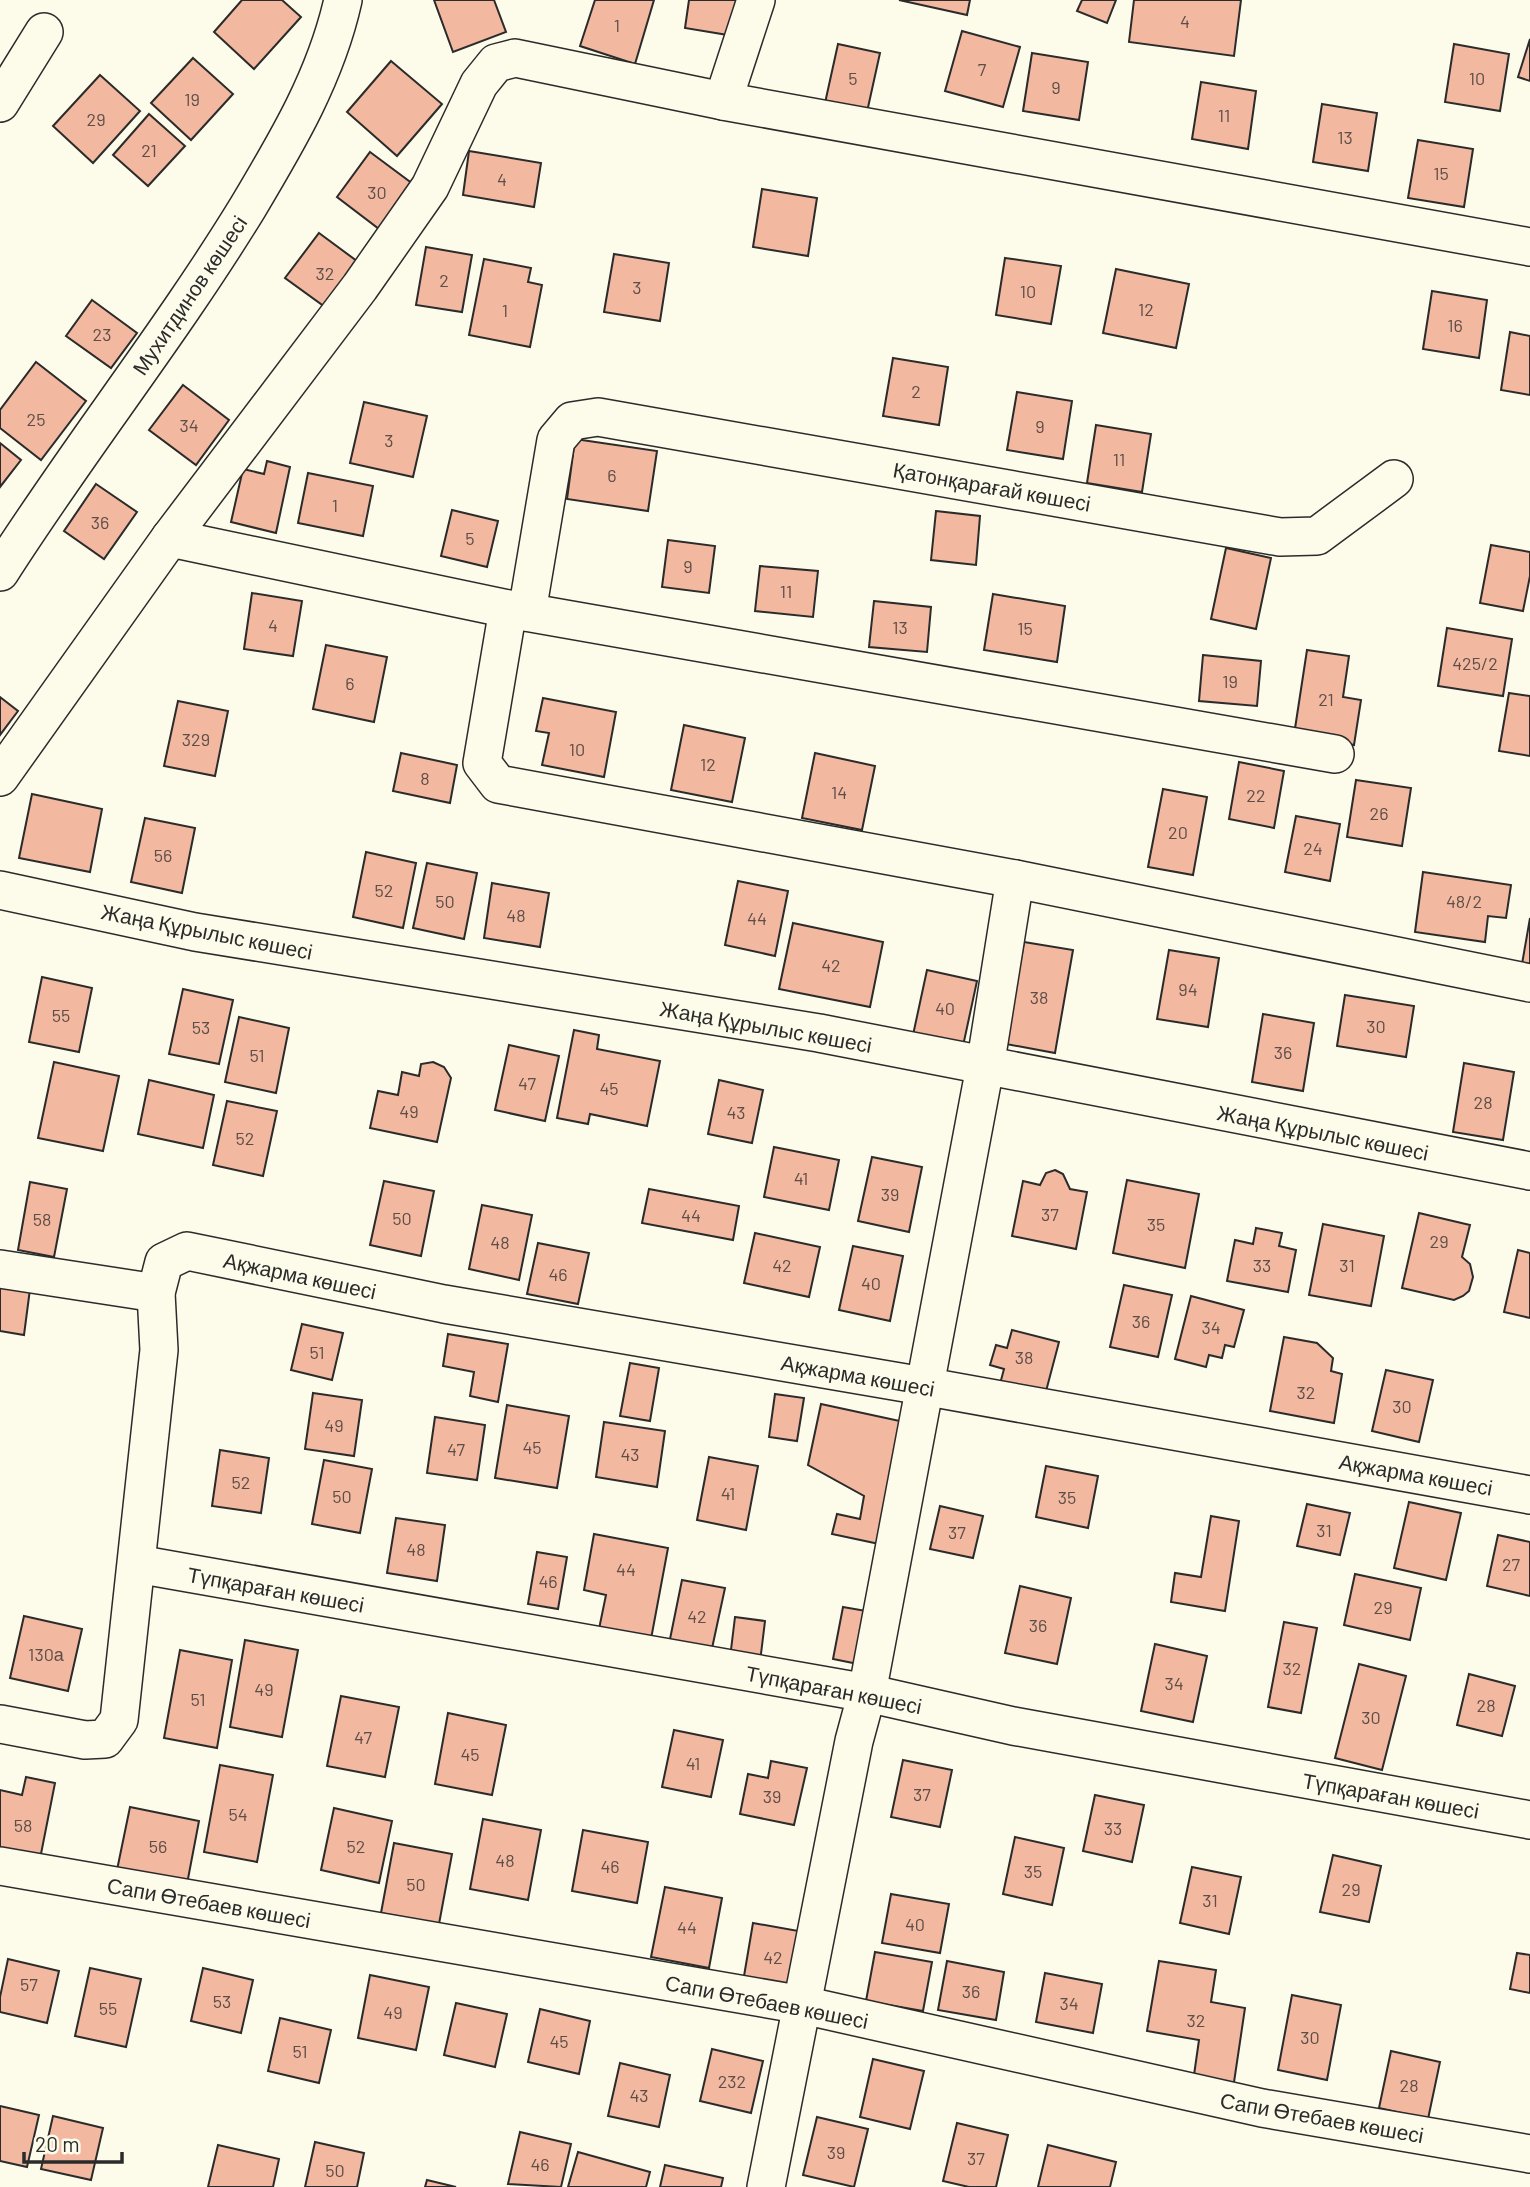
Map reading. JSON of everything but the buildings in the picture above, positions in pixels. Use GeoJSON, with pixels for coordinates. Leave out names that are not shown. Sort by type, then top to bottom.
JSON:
{"type":"FeatureCollection","features":[{"type":"Feature","properties":{"kind":"street"},"geometry":{"type":"LineString","coordinates":[[723,101],[756,0]]}},
{"type":"Feature","properties":{"kind":"street","name":"Мухитдинов көшесі"},"geometry":{"type":"LineString","coordinates":[[0,572],[49,496],[198,289],[296,127],[332,46],[340,2]]}},
{"type":"Feature","properties":{"kind":"street"},"geometry":{"type":"LineString","coordinates":[[0,103],[44,32]]}},
{"type":"Feature","properties":{"kind":"street"},"geometry":{"type":"LineString","coordinates":[[0,777],[170,538],[360,287],[430,187],[479,85],[496,62],[516,58],[723,101],[1530,247]]}},
{"type":"Feature","properties":{"kind":"street","name":"Қатонқарағай көшесі"},"geometry":{"type":"LineString","coordinates":[[517,611],[556,440],[572,421],[598,417],[1280,537],[1317,536],[1394,478]]}},
{"type":"Feature","properties":{"kind":"street"},"geometry":{"type":"LineString","coordinates":[[170,538],[517,611],[1335,754]]}},
{"type":"Feature","properties":{"kind":"street"},"geometry":{"type":"LineString","coordinates":[[517,611],[482,763],[498,784],[1015,880],[1530,983]]}},
{"type":"Feature","properties":{"kind":"street"},"geometry":{"type":"LineString","coordinates":[[766,2187],[854,1741],[867,1693],[985,1067],[1015,880]]}},
{"type":"Feature","properties":{"kind":"street","name":"Жаңа Құрылыс көшесі"},"geometry":{"type":"LineString","coordinates":[[0,890],[195,932],[819,1033],[1530,1171]]}},
{"type":"Feature","properties":{"kind":"street","name":"Ақжарма көшесі"},"geometry":{"type":"LineString","coordinates":[[156,1293],[163,1262],[187,1251],[444,1304],[923,1385],[1530,1495]]}},
{"type":"Feature","properties":{"kind":"street"},"geometry":{"type":"LineString","coordinates":[[0,1269],[156,1293],[159,1350],[119,1720],[105,1739],[85,1740],[0,1724]]}},
{"type":"Feature","properties":{"kind":"street","name":"Түпқараған көшесі"},"geometry":{"type":"LineString","coordinates":[[137,1564],[867,1693],[1013,1726],[1530,1820]]}},
{"type":"Feature","properties":{"kind":"street","name":"Сапи Өтебаев көшесі"},"geometry":{"type":"LineString","coordinates":[[0,1866],[803,2005],[1262,2108],[1530,2154]]}}]}
